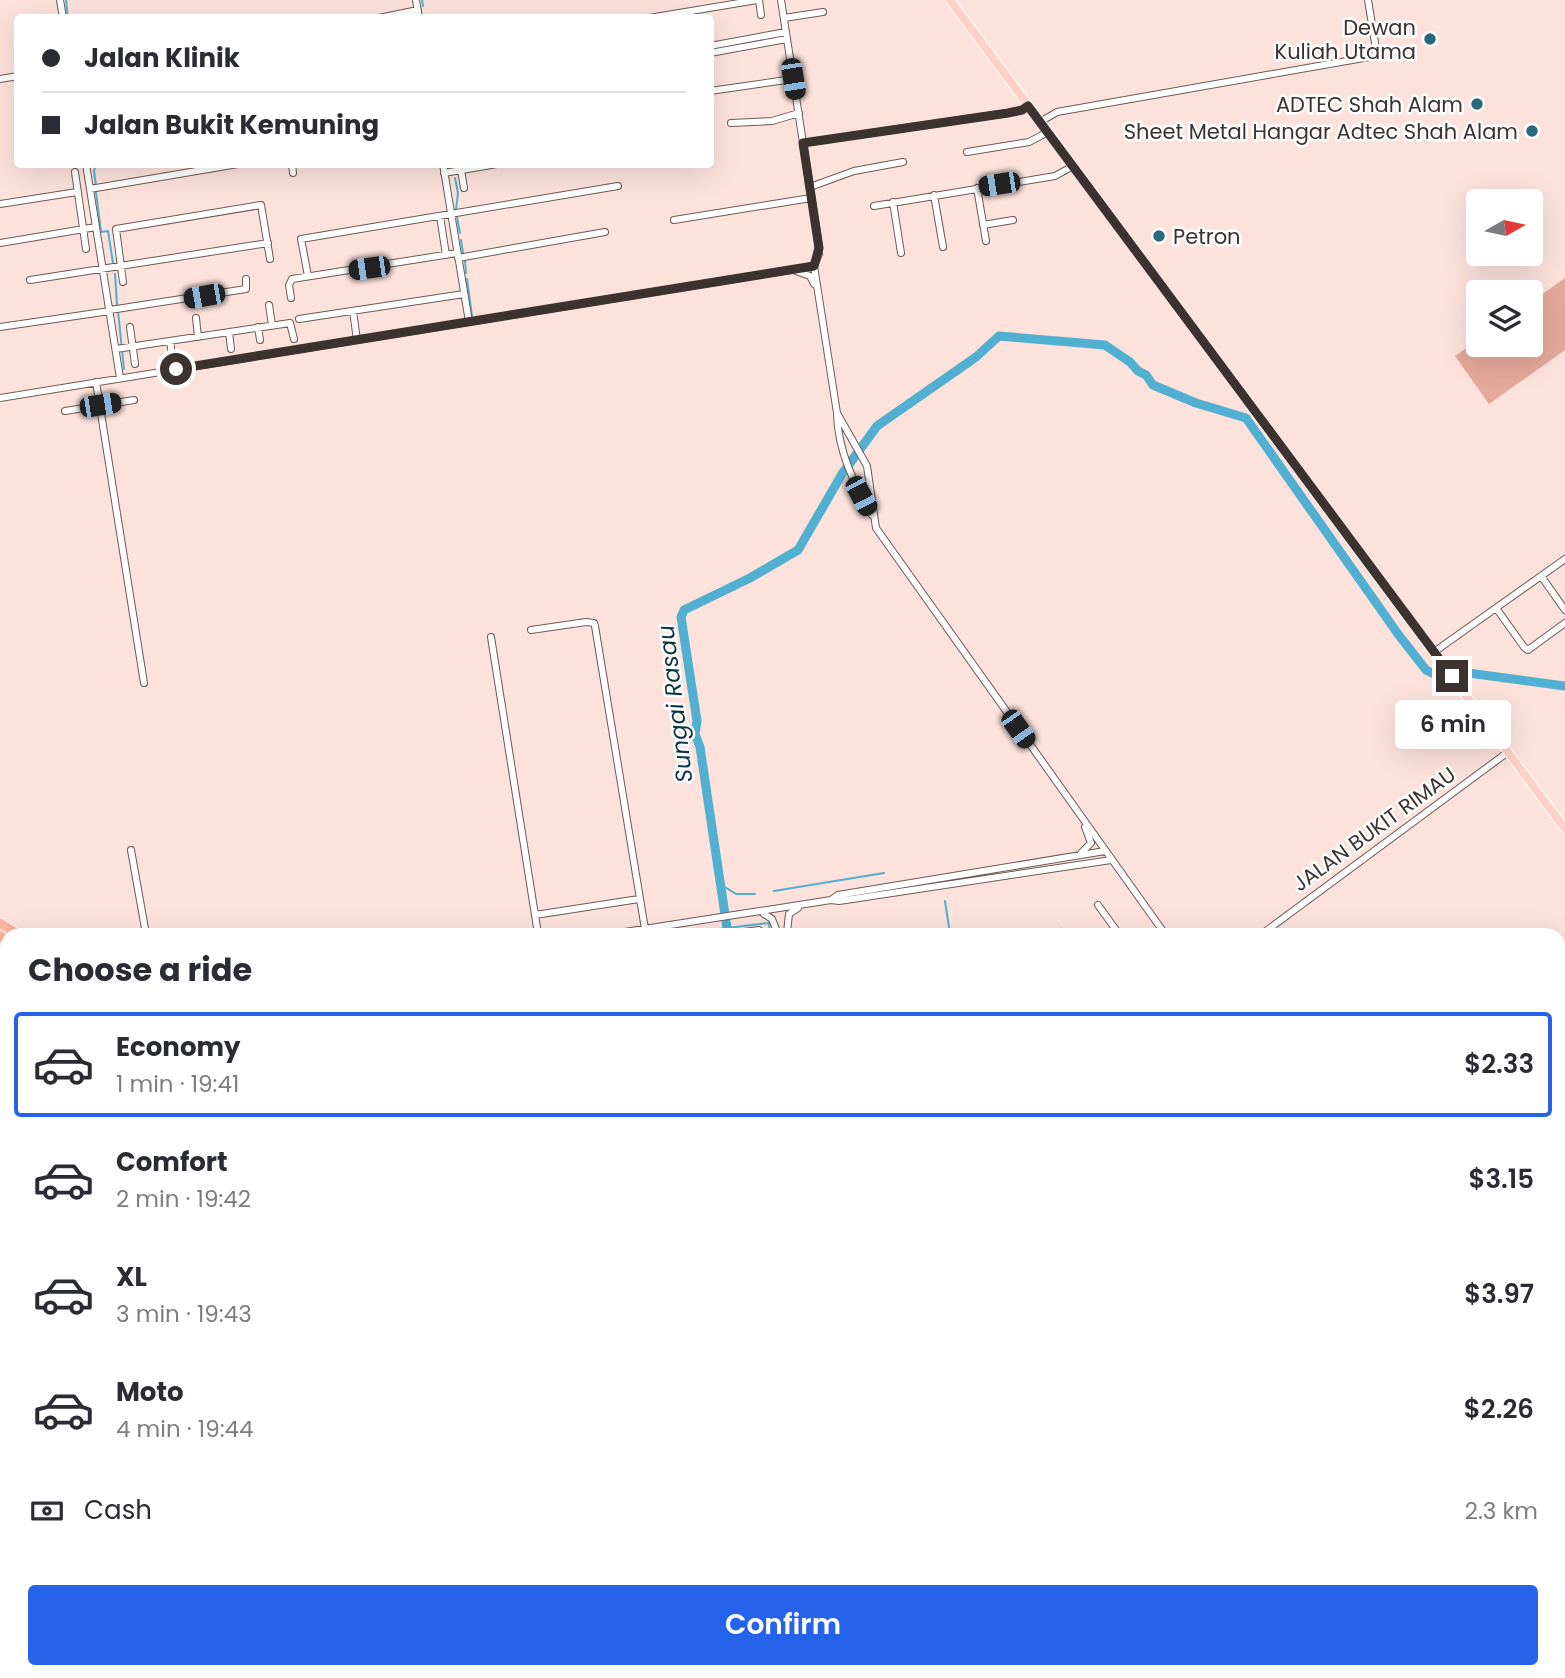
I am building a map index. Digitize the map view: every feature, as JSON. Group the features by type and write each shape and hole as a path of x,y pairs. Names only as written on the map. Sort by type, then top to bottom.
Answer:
{"main road":[{"path":"950,0 1565,829"}],"street":[{"path":"416,0 419,14"},
{"path":"673,14 758,0 761,15"},
{"path":"781,0 819,248 814,266 837,427 845,461 874,520"},
{"path":"1040,122 1057,112 1375,56 1368,0"},
{"path":"784,18 823,12"},
{"path":"714,45 787,36"},
{"path":"714,52 787,36"},
{"path":"714,91 793,79"},
{"path":"803,143 1008,113 1028,106"},
{"path":"731,123 772,121 799,113"},
{"path":"968,152 1029,142 1048,132"},
{"path":"810,187 854,171 903,162"},
{"path":"874,206 1055,176 1073,166"},
{"path":"88,168 96,188 96,228 103,270 124,348 135,364"},
{"path":"96,188 214,168"},
{"path":"292,168 293,173"},
{"path":"443,168 469,322"},
{"path":"444,173 458,168"},
{"path":"461,168 464,188"},
{"path":"75,172 86,249"},
{"path":"308,276 301,239 618,186"},
{"path":"977,188 986,241"},
{"path":"0,204 78,192"},
{"path":"934,195 943,247"},
{"path":"674,220 811,198"},
{"path":"893,202 901,253"},
{"path":"123,282 116,229 164,219 261,205 270,259"},
{"path":"440,216 446,255"},
{"path":"983,225 1013,220"},
{"path":"0,243 96,228"},
{"path":"291,298 289,281 308,276 605,232"},
{"path":"30,279 268,243"},
{"path":"0,398 814,266"},
{"path":"791,270 810,276 820,305"},
{"path":"0,327 246,289 246,279"},
{"path":"299,319 464,294"},
{"path":"268,305 272,325"},
{"path":"353,311 357,340"},
{"path":"196,318 198,337"},
{"path":"124,348 290,323 294,339"},
{"path":"121,378 124,348 130,327"},
{"path":"258,327 260,340"},
{"path":"229,332 232,349"},
{"path":"170,341 172,355"},
{"path":"96,382 144,683"},
{"path":"65,411 134,400"},
{"path":"837,413 867,466 876,528 1161,928"},
{"path":"1434,652 1565,559"},
{"path":"1541,576 1565,610"},
{"path":"1496,608 1526,649 1531,649 1565,623"},
{"path":"531,630 594,623 645,928"},
{"path":"491,637 537,928"},
{"name":"JALAN BUKIT RIMAU","path":"1270,928 1508,752"},
{"path":"1077,856 1085,852 1091,844 1082,819"},
{"path":"131,850 145,928"},
{"path":"831,900 838,895 864,890 1105,851"},
{"path":"652,928 1111,860"},
{"path":"1080,864 1104,864 1121,872"},
{"path":"535,915 639,899"},
{"path":"788,928 791,911 813,903"},
{"path":"1098,905 1115,928"},
{"path":"783,908 786,928"},
{"path":"774,910 777,928"},
{"path":"755,913 770,916 775,928"}],"shaded area":[{"path":"1565,278 1565,350 1489,404 1455,356 1466,348 1466,357 1543,357 1543,294"}],"waterway":[{"path":"66,0 68,14"},
{"path":"422,0 423,6"},
{"path":"95,168 96,186"},
{"path":"455,178 458,193 456,209"},
{"path":"96,192 101,232 108,231 113,263"},
{"path":"457,217 460,233"},
{"path":"461,240 463,253"},
{"path":"465,260 466,273"},
{"path":"115,274 117,305"},
{"path":"467,279 472,316"},
{"path":"118,311 124,369"},
{"name":"Sungai Rasau","path":"727,928 700,747 695,734 697,721 681,617 684,610 750,578 798,550 842,474 877,426 976,357 999,336 1105,345 1146,375 1153,385 1196,403 1246,418 1398,634 1426,670 1434,674 1438,671"},
{"name":"Sungai Rasau","path":"1450,663 1461,672 1565,686"},
{"path":"774,891 884,873"},
{"path":"720,884 736,894 755,894"},
{"path":"945,901 949,928"},
{"name":"Sungai Rasau","path":"728,928 769,923 769,928"}],"place":[{"name":"Dewan Kuliah Utama","path":"1430,39"},
{"name":"ADTEC Shah Alam","path":"1477,104"},
{"name":"Sheet Metal Hangar Adtec Shah Alam","path":"1532,131"},
{"name":"Petron","path":"1159,236"}],"route":[{"path":"176,369 814,266 819,248 803,143 1008,113 1028,106 1452,676"}]}
